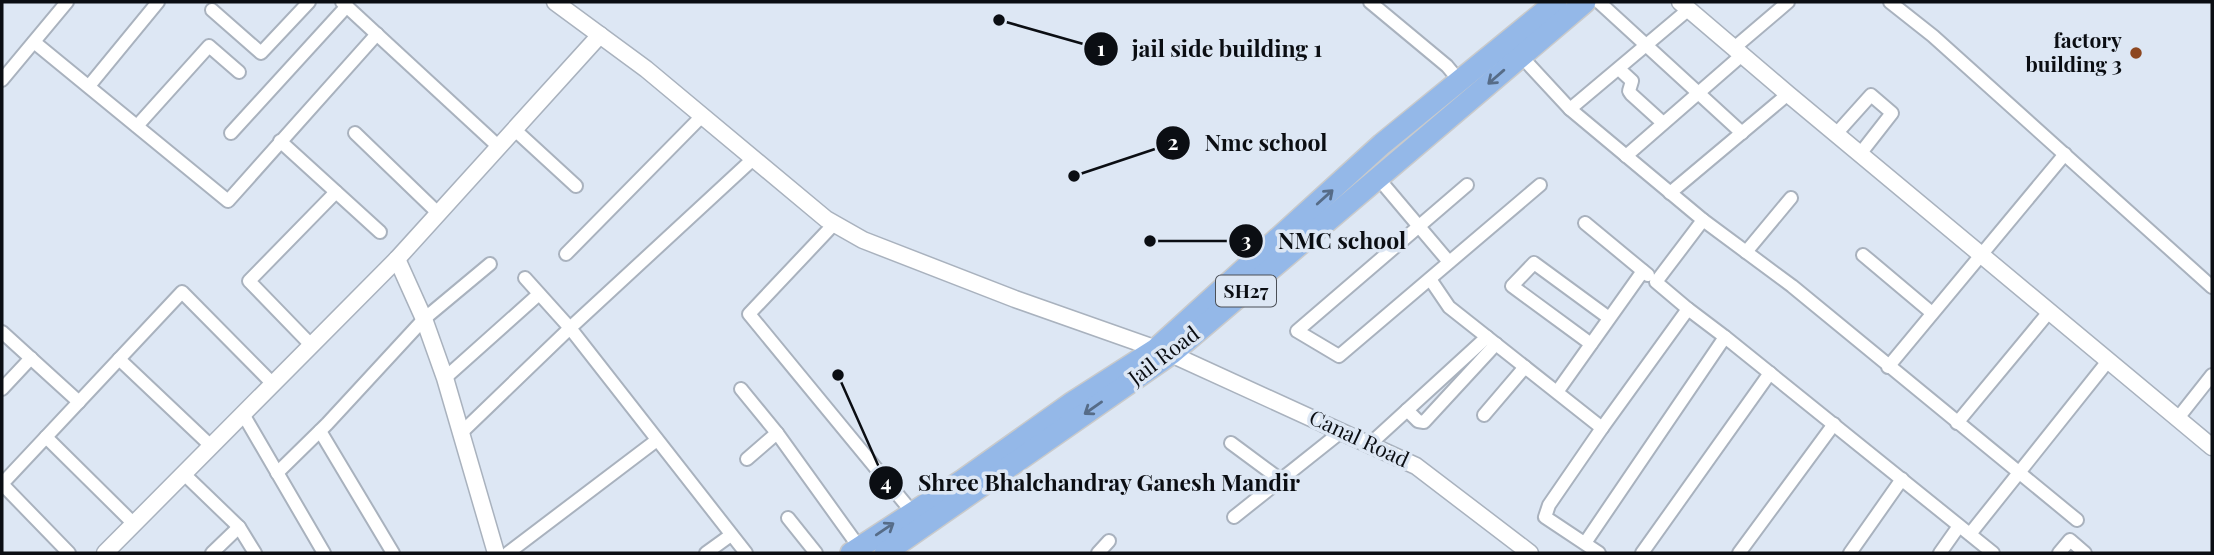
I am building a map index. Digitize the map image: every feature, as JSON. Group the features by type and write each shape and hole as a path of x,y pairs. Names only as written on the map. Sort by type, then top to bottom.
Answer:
{"main road":[{"path":"855,550 963,480 1073,402 1163,351 1382,144 1459,80 1514,48 1556,2"},
{"name":"Jail Road","path":"885,553 1163,351 1378,178 1473,97 1514,48 1585,2"}],"street":[{"path":"2,80 67,2"},
{"path":"212,10 261,53 309,2"},
{"name":"Canal Road","path":"555,2 646,69 834,224 863,240 1163,351 1370,444 1416,466 1530,553"},
{"path":"1370,2 1447,66 1473,97"},
{"path":"1599,2 1742,132"},
{"path":"1626,156 1699,92 1788,2"},
{"path":"1890,2 1933,36 2212,287"},
{"path":"89,86 153,3"},
{"path":"232,132 344,4 499,147"},
{"path":"1570,109 1646,45 1685,5 2212,447"},
{"path":"34,42 228,201 377,34"},
{"path":"105,553 397,259 600,36"},
{"path":"137,126 209,47 239,72"},
{"path":"1514,48 1570,109 1670,193 1792,286 2077,520"},
{"path":"1619,69 1632,81 1629,91 1631,94 1663,123"},
{"path":"1670,193 1788,94"},
{"path":"1836,134 1871,95 1892,113 1860,154"},
{"path":"566,254 702,116"},
{"path":"515,130 576,186"},
{"path":"355,133 439,214"},
{"path":"281,141 380,232"},
{"path":"1888,367 2065,154"},
{"path":"462,432 753,159"},
{"path":"1378,178 1449,262"},
{"path":"1466,185 1297,331 1339,356 1540,185"},
{"path":"312,345 249,281 336,192"},
{"path":"1746,252 1791,198"},
{"path":"1656,282 1703,220"},
{"path":"1585,223 1993,553"},
{"path":"834,224 749,314 912,512"},
{"path":"1863,255 1932,313"},
{"path":"397,259 424,319 445,378 495,552 657,439"},
{"path":"1591,344 1513,286 1534,263 1609,318"},
{"path":"277,473 320,431 424,319 490,264"},
{"path":"1557,392 1643,271"},
{"path":"525,278 570,328 746,553"},
{"path":"1430,279 1449,307 1602,428"},
{"path":"69,553 2,484 182,292 273,384"},
{"path":"445,378 540,294"},
{"path":"1599,553 1545,517 1549,505 1688,309"},
{"path":"1958,423 2049,312"},
{"path":"2,332 79,402"},
{"path":"1585,543 1725,337"},
{"path":"1370,444 1407,410 1492,341"},
{"path":"1407,410 1418,421 1424,422 1492,341"},
{"path":"2,389 30,358"},
{"path":"119,359 211,446"},
{"path":"1940,553 2019,473 2108,361"},
{"path":"1484,415 1525,367"},
{"path":"1642,553 1770,373"},
{"path":"2178,418 2212,375"},
{"path":"741,388 777,433 855,550"},
{"path":"243,414 324,553"},
{"path":"1739,553 1834,424"},
{"path":"320,431 393,553"},
{"path":"1234,517 1342,431"},
{"path":"747,458 777,433"},
{"path":"46,436 133,523"},
{"path":"1231,443 1281,480"},
{"path":"183,473 239,527 255,553"},
{"path":"1850,553 1902,479"},
{"path":"788,518 816,553"},
{"path":"212,553 239,527"},
{"path":"706,553 731,535"},
{"path":"2060,553 2070,540 2085,553"},
{"path":"1098,553 1109,541"}],"place":[{"name":"jail side building 1","path":"999,20"},
{"name":"factory building 3","path":"2136,53"},
{"name":"Nmc school","path":"1074,176"},
{"name":"NMC school","path":"1150,241"},
{"name":"Shree Bhalchandray Ganesh Mandir","path":"838,375"}]}
